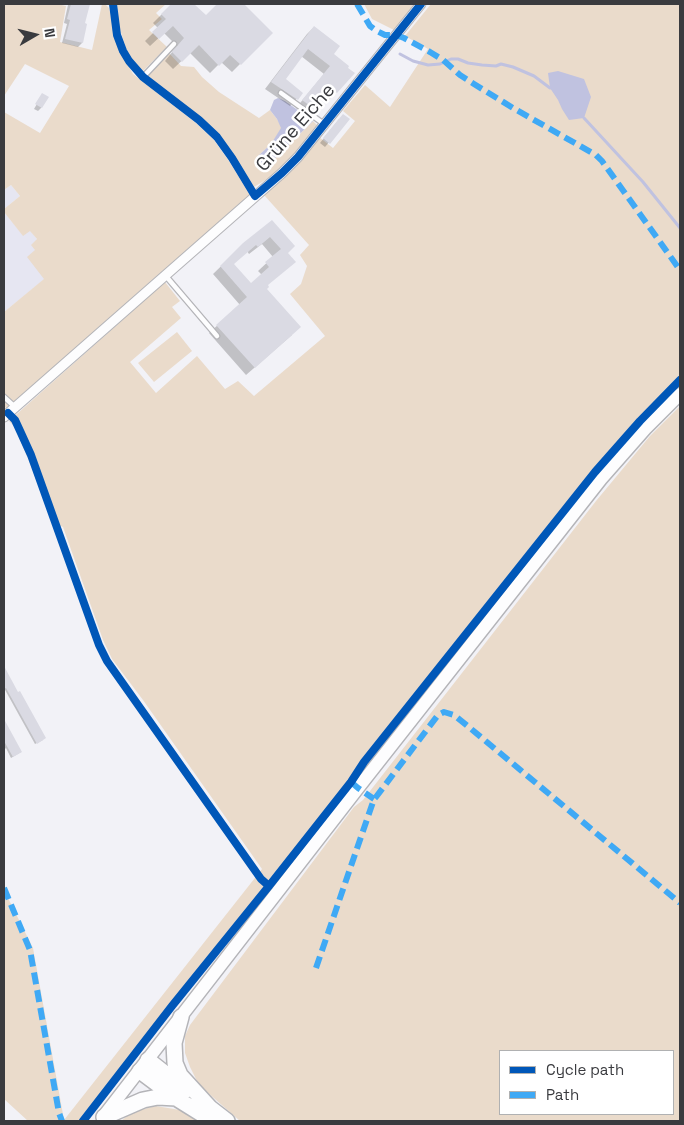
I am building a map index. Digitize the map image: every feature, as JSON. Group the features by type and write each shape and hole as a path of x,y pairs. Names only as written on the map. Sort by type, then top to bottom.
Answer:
{"highway":[{"path":"182,1017 174,1043 175,1063 180,1075 213,1116"},
{"path":"144,1066 213,1116"},
{"path":"144,1066 176,1098 227,1121"},
{"path":"102,1119 142,1100 158,1097 176,1098"}],"main road":[{"path":"102,1119 358,788 601,480 680,394"}],"street":[{"name":"Grüne Eiche","path":"4,417 298,157 421,4"}],"lane":[{"name":"Grüne Eiche","path":"113,4 117,35 129,61 143,77 199,120 217,137 256,196"},
{"path":"143,77 174,44"},
{"path":"281,93 324,124"},
{"path":"165,275 217,336"},
{"path":"4,397 15,407"}],"shaded area":[{"path":"4,4 58,4 66,6 60,42 92,50 102,4 105,4 109,8 116,38 124,58 133,74 196,123 214,140 250,195 7,409 4,406 4,312 44,279 27,257 35,250 31,245 37,239 30,231 23,236 4,212 4,209 20,196 11,185 4,190 4,112 40,133 69,86 25,64 4,96"},
{"path":"117,4 166,4 156,13 162,19 149,30 167,47 142,72 127,52 118,23"},
{"path":"364,4 414,4 394,30 372,19"},
{"path":"431,4 680,4 680,377 651,406 579,488 372,749 271,881 79,1121 28,1121 4,1099 4,890 33,948 64,1120 262,869 112,659 103,640 63,527 53,523 27,456 14,426 9,421 165,282 180,301 172,307 181,318 130,362 156,393 197,356 225,389 238,381 254,396 325,336 290,294 301,284 307,266 300,255 309,245 264,195 294,167 319,137 333,148 355,121 343,111 365,85 390,107 428,49 405,36"},
{"path":"169,53 181,66 194,67 219,92 259,118 270,110 282,128 271,144 257,157 259,164 263,167 267,166 313,121 318,126 289,162 272,176 254,187 220,135 201,118 145,77"},
{"path":"11,185 20,196 4,209 4,190"},
{"path":"4,212 23,235 30,230 37,239 35,250 45,279 4,312"},
{"path":"177,332 192,351 154,382 138,363"},
{"path":"680,406 680,1121 240,1121 199,1085 185,1053 185,1036 190,1025 354,807 363,800 596,501 650,436"},
{"path":"156,1106 180,1110 202,1121 121,1121 132,1112"}],"water":[{"path":"558,71 584,79 591,97 584,118 569,120 550,88 548,73"},
{"path":"278,98 313,121 267,166 263,167 259,164 257,157 271,144 281,128 270,110 274,100"}],"building":[{"path":"71,4 90,4 85,23 87,24 83,43 65,39 70,20 67,19"},
{"path":"171,4 194,4 206,15 217,4 244,4 273,33 241,65 230,55 219,66 199,45 182,62 172,52 184,38 173,26 159,39 152,32 166,19 161,14"},
{"path":"314,26 340,46 334,54 355,73 337,93 331,88 313,108 302,100 330,66 308,49 286,79 303,93 298,100 271,82"},
{"path":"42,93 49,97 42,108 35,104"},
{"path":"343,114 350,119 330,144 323,138"},
{"path":"272,220 295,246 288,253 296,262 268,285 267,289 301,327 255,368 216,325 247,297 220,266 243,243","holes":["270,237 281,249 265,262 269,267 251,283 234,264 256,245 258,247"]},
{"path":"4,666 46,738 37,744 6,688 4,689"},
{"path":"4,719 22,752 13,757 4,741"}],"waterway":[{"path":"400,54 413,61 428,65 440,64 451,59 482,65 496,66 501,64 534,76 550,88"},
{"path":"584,118 643,182 680,228"}],"marked path":[{"path":"357,4 370,26 377,31 385,35 396,35 404,38 430,52 474,84 596,155 680,270"},
{"path":"316,968 374,799 438,715 444,712 454,715 680,903"},
{"path":"351,782 374,799"},
{"path":"4,888 30,950 62,1121"}],"cycle path":[{"path":"113,4 117,35 129,61 143,77 199,120 217,137 255,196 298,157 421,4"},
{"path":"83,1121 172,1006 351,782 364,762 595,472 640,421 680,380"},
{"path":"8,413 15,420 31,455 99,645 107,661 261,879 269,886"}]}
